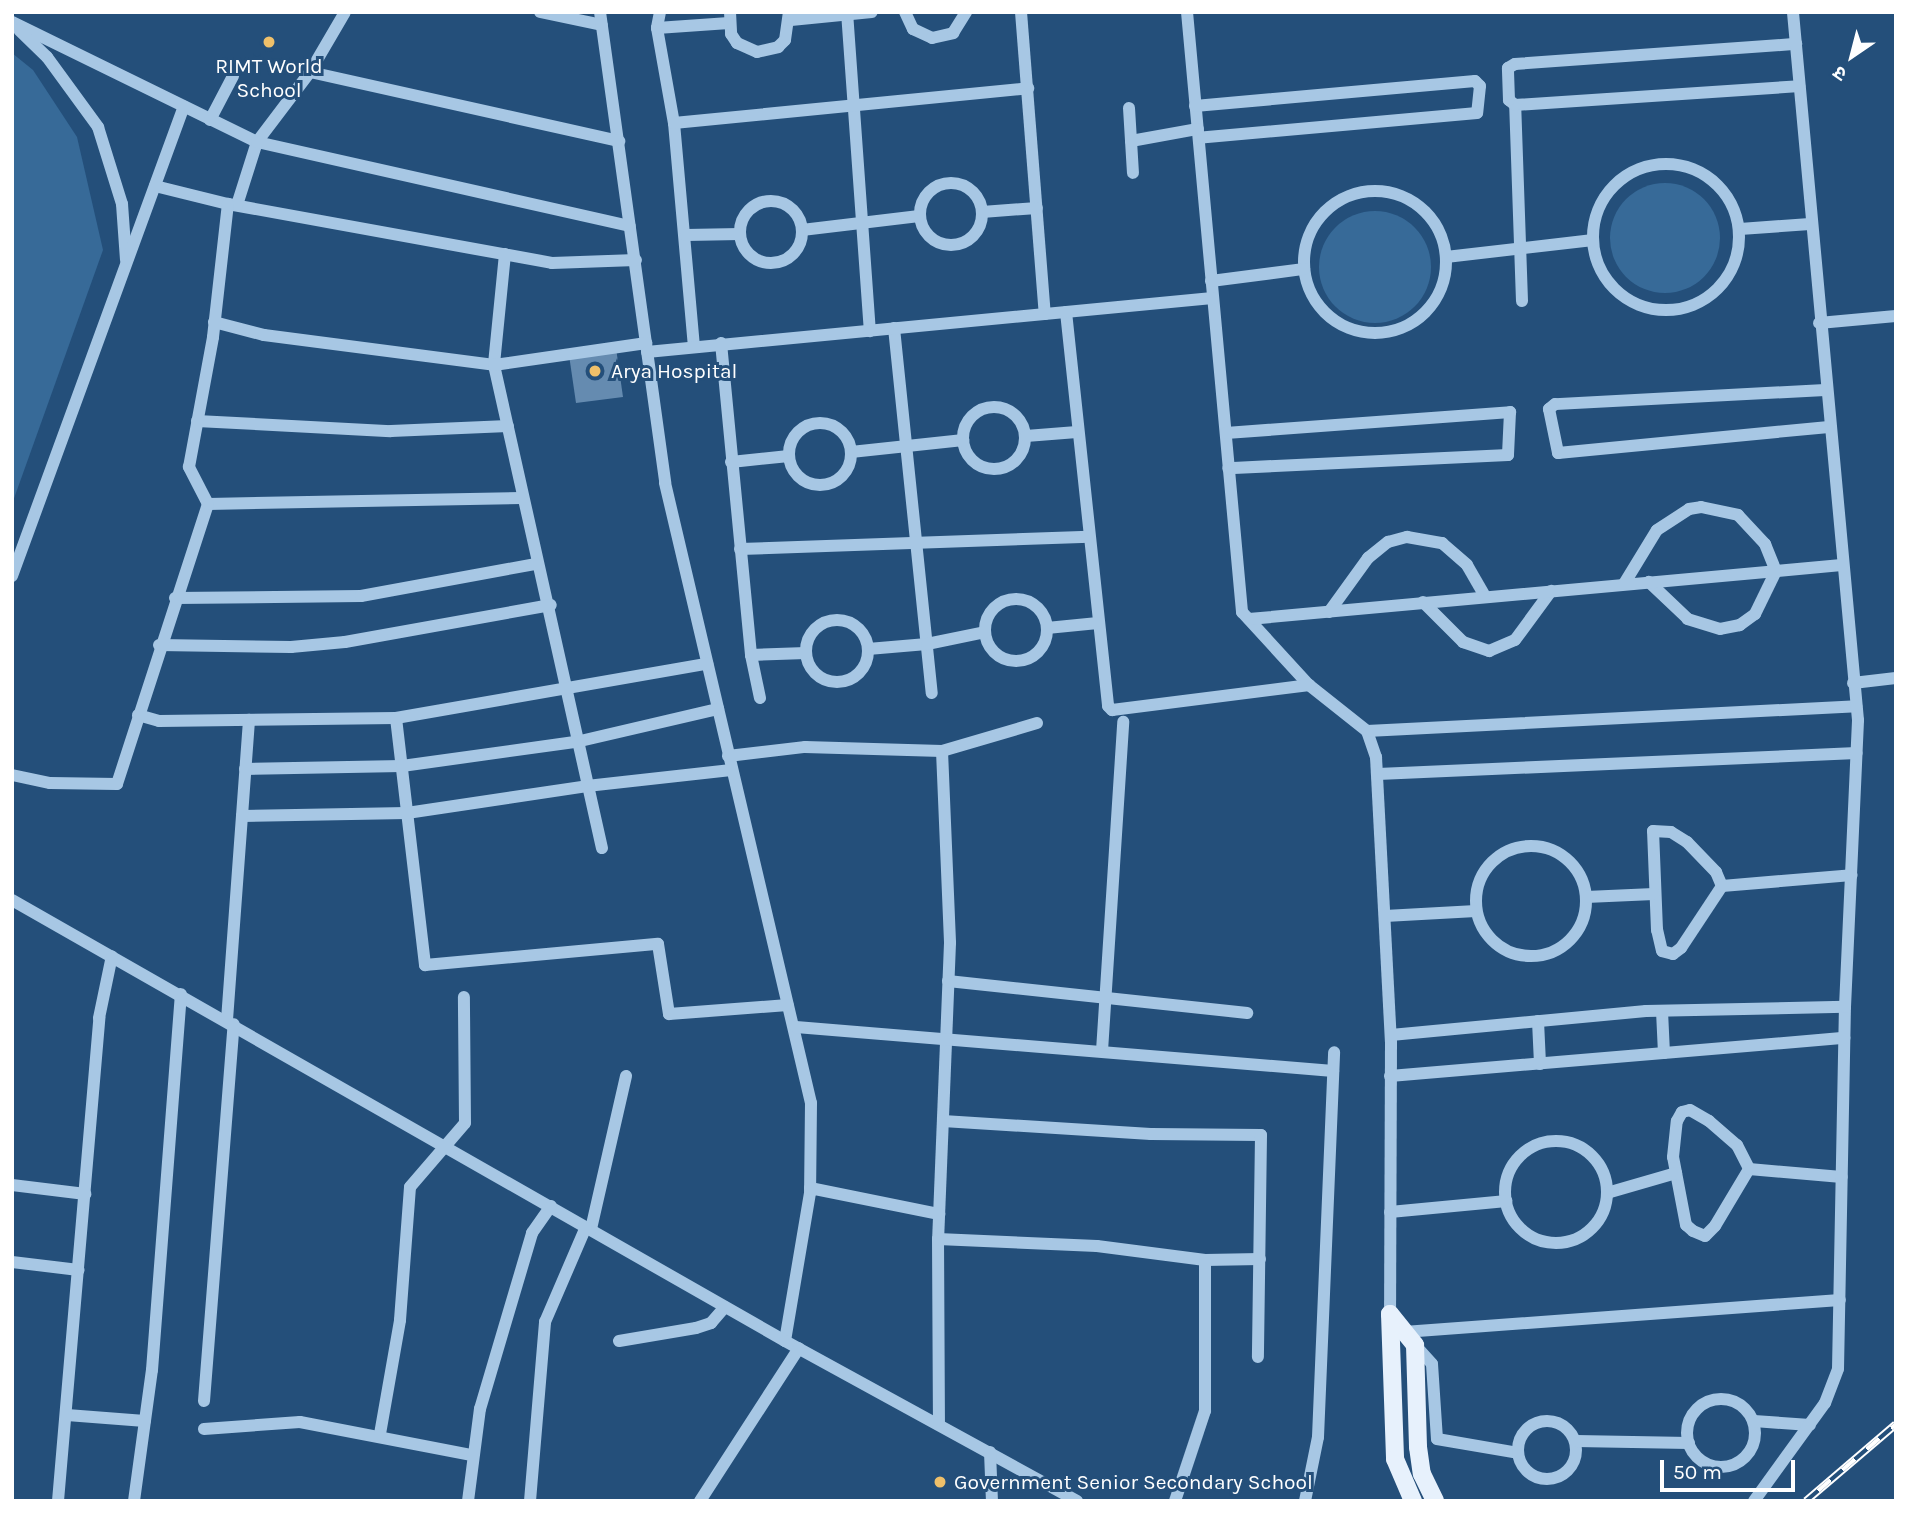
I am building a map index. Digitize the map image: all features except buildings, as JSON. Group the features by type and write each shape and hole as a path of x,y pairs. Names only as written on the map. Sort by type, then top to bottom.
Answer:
{"main road":[{"path":"1390,1314 1410,1338 1422,1474 1435,1501"},
{"path":"1390,1314 1395,1459 1413,1501"}],"street":[{"path":"12,775 50,783 117,784 159,645 208,504 189,467 233,204 257,142 310,72 345,12"},
{"path":"540,12 601,19 665,483 728,756 788,1005 796,1027 811,1103 810,1188 785,1341"},
{"path":"660,12 657,29 674,123 694,346"},
{"path":"657,29 729,18 737,43 757,52 778,47 785,40 790,16 872,12"},
{"path":"905,12 913,29 932,38 953,33 966,12"},
{"path":"1021,12 1045,314"},
{"path":"1187,12 1242,612 1309,685 1367,730 1378,774 1391,1035 1390,1314"},
{"path":"1754,1501 1825,1403 1838,1369 1844,1038 1857,753 1856,706 1825,390 1793,12"},
{"path":"847,14 870,331"},
{"path":"12,23 257,142 630,226"},
{"path":"12,23 47,57 98,127 122,204 127,264"},
{"path":"1796,44 1515,64 1508,68 1509,100 1515,105 1799,86"},
{"path":"310,72 619,141"},
{"path":"210,120 233,76"},
{"path":"1131,141 1199,133 1477,113 1480,86 1475,82 1195,106"},
{"path":"674,123 1028,88"},
{"path":"1515,105 1522,300"},
{"path":"12,576 184,106"},
{"path":"1129,108 1133,173"},
{"path":"1660,163 1683,165 1721,188 1734,207 1740,229 1734,267 1723,284 1709,297 1672,310 1634,303 1618,292 1596,260 1593,240 1604,197 1638,168 1660,163"},
{"path":"948,183 967,188 982,212 976,233 968,240 947,245 928,236 919,216 930,190 948,183"},
{"path":"155,186 233,204 552,263 636,260"},
{"path":"1360,192 1395,193 1411,200 1436,224 1446,257 1444,282 1433,304 1415,321 1381,332 1345,327 1325,312 1310,292 1304,269 1304,251 1317,219 1329,207 1360,192"},
{"path":"764,201 785,204 800,219 802,230 791,256 773,263 754,258 740,234 746,213 764,201"},
{"path":"982,212 1037,208"},
{"path":"802,230 919,216"},
{"path":"1740,229 1810,224"},
{"path":"686,235 740,234"},
{"path":"1446,257 1593,240"},
{"path":"505,254 494,365 536,564 551,605 563,690 602,848"},
{"path":"1211,281 1304,269"},
{"path":"214,322 264,335 494,365 647,347 694,346 870,331 1212,298"},
{"path":"1066,312 1106,699 1112,710 1309,685"},
{"path":"1819,323 1896,316"},
{"path":"894,328 932,693"},
{"path":"722,343 751,655 760,698"},
{"path":"1825,390 1555,404 1549,409 1558,453 1829,427"},
{"path":"992,407 1011,412 1026,436 1020,457 1002,469 981,466 972,460 963,440 974,414 992,407"},
{"path":"1226,433 1510,412 1508,456 1228,468"},
{"path":"197,421 391,431 508,426"},
{"path":"823,423 842,432 851,452 840,478 822,485 796,474 789,456 794,435 812,424 823,423"},
{"path":"1026,436 1077,432"},
{"path":"851,452 963,440"},
{"path":"731,461 789,456"},
{"path":"208,504 522,498"},
{"path":"1624,584 1657,530 1689,509 1701,507 1738,515 1765,544 1776,571 1755,614 1740,625 1720,629 1688,619 1649,582"},
{"path":"740,549 1089,537"},
{"path":"1329,612 1368,558 1388,542 1407,537 1442,543 1466,565 1485,596"},
{"path":"175,598 361,596 536,564"},
{"path":"1249,619 1842,565"},
{"path":"1423,603 1463,642 1489,651 1515,640 1551,591"},
{"path":"1014,599 1033,604 1048,628 1042,649 1024,661 1002,658 988,643 985,632 990,613 1014,599"},
{"path":"159,645 291,647 345,642 551,605"},
{"path":"835,620 861,631 868,649 862,669 845,681 823,679 815,672 806,653 817,627 835,620"},
{"path":"1048,628 1098,623"},
{"path":"868,649 927,644 985,632"},
{"path":"751,655 806,653"},
{"path":"138,715 159,721 396,718 707,664"},
{"path":"1853,683 1896,678"},
{"path":"1367,730 1856,706"},
{"path":"246,769 402,766 576,742 718,709"},
{"path":"396,718 425,965 658,944 669,1014 788,1005"},
{"path":"204,1401 249,720"},
{"path":"1102,1051 1123,722"},
{"path":"728,756 805,747 942,751 1037,723"},
{"path":"939,1424 938,1239 948,981 949,868 942,751"},
{"path":"1378,774 1857,753"},
{"path":"242,816 407,813 587,786 732,770"},
{"path":"1722,886 1716,872 1687,842 1661,829 1653,831 1650,839 1654,894 1662,951 1673,954 1722,886 1852,875"},
{"path":"1524,846 1542,847 1565,859 1582,880 1586,897 1577,933 1547,954 1529,956 1502,947 1483,928 1476,911 1482,876 1507,851 1524,846"},
{"path":"1586,897 1654,894"},
{"path":"12,900 785,1341 1077,1501"},
{"path":"1385,916 1476,911"},
{"path":"58,1501 99,1018 112,956"},
{"path":"948,981 1247,1013"},
{"path":"134,1501 145,1421 181,994"},
{"path":"380,1434 400,1320 410,1187 466,1123 464,997"},
{"path":"1391,1035 1662,1011 1845,1007"},
{"path":"1662,1011 1664,1053"},
{"path":"1538,1021 1540,1064"},
{"path":"796,1027 946,1037 1333,1071"},
{"path":"1390,1076 1844,1038"},
{"path":"1305,1501 1318,1437 1334,1052"},
{"path":"530,1501 545,1322 589,1228 626,1076"},
{"path":"1690,1110 1737,1145 1749,1169 1705,1236 1686,1225 1676,1173 1677,1121 1690,1110"},
{"path":"943,1121 1151,1134 1261,1135 1258,1357"},
{"path":"1559,1141 1588,1152 1605,1178 1607,1193 1595,1224 1568,1241 1544,1240 1522,1229 1506,1201 1505,1185 1517,1158 1529,1148 1559,1141"},
{"path":"1749,1169 1842,1177"},
{"path":"1607,1193 1676,1173"},
{"path":"12,1185 85,1194"},
{"path":"810,1188 939,1214"},
{"path":"1390,1212 1506,1201"},
{"path":"468,1501 480,1409 532,1233 551,1206"},
{"path":"938,1239 1097,1246 1205,1260 1260,1259"},
{"path":"1175,1501 1205,1411 1205,1260"},
{"path":"12,1262 79,1270"},
{"path":"1410,1338 1840,1300"},
{"path":"619,1341 696,1328 711,1323 725,1307"},
{"path":"1410,1338 1432,1364 1437,1439 1518,1453"},
{"path":"699,1501 799,1348"},
{"path":"1709,1401 1740,1404 1754,1422 1754,1444 1748,1455 1729,1467 1706,1464 1689,1443 1692,1415 1709,1401"},
{"path":"67,1415 145,1421"},
{"path":"1546,1420 1564,1426 1576,1441 1575,1461 1553,1479 1526,1470 1518,1453 1522,1434 1546,1420"},
{"path":"204,1429 300,1422 380,1434 472,1455"},
{"path":"1754,1422 1810,1424"},
{"path":"1576,1441 1689,1443"},
{"path":"990,1452 992,1501"}],"shaded area":[{"path":"12,53 33,70 77,137 103,250 12,504"},
{"path":"1665,183 1686,187 1704,199 1716,217 1720,238 1716,259 1704,277 1686,289 1665,293 1644,289 1626,277 1614,259 1610,238 1614,217 1626,199 1644,187"},
{"path":"1375,211 1396,216 1414,228 1426,246 1431,267 1426,288 1414,306 1396,318 1375,323 1354,318 1336,306 1324,288 1319,267 1324,246 1336,228 1354,216"}],"railway":[{"path":"1806,1501 1896,1424"}],"place":[{"name":"RIMT World School","path":"269,42"},
{"name":"Arya Hospital","path":"595,371"},
{"name":"Government Senior Secondary School","path":"940,1482"}]}
